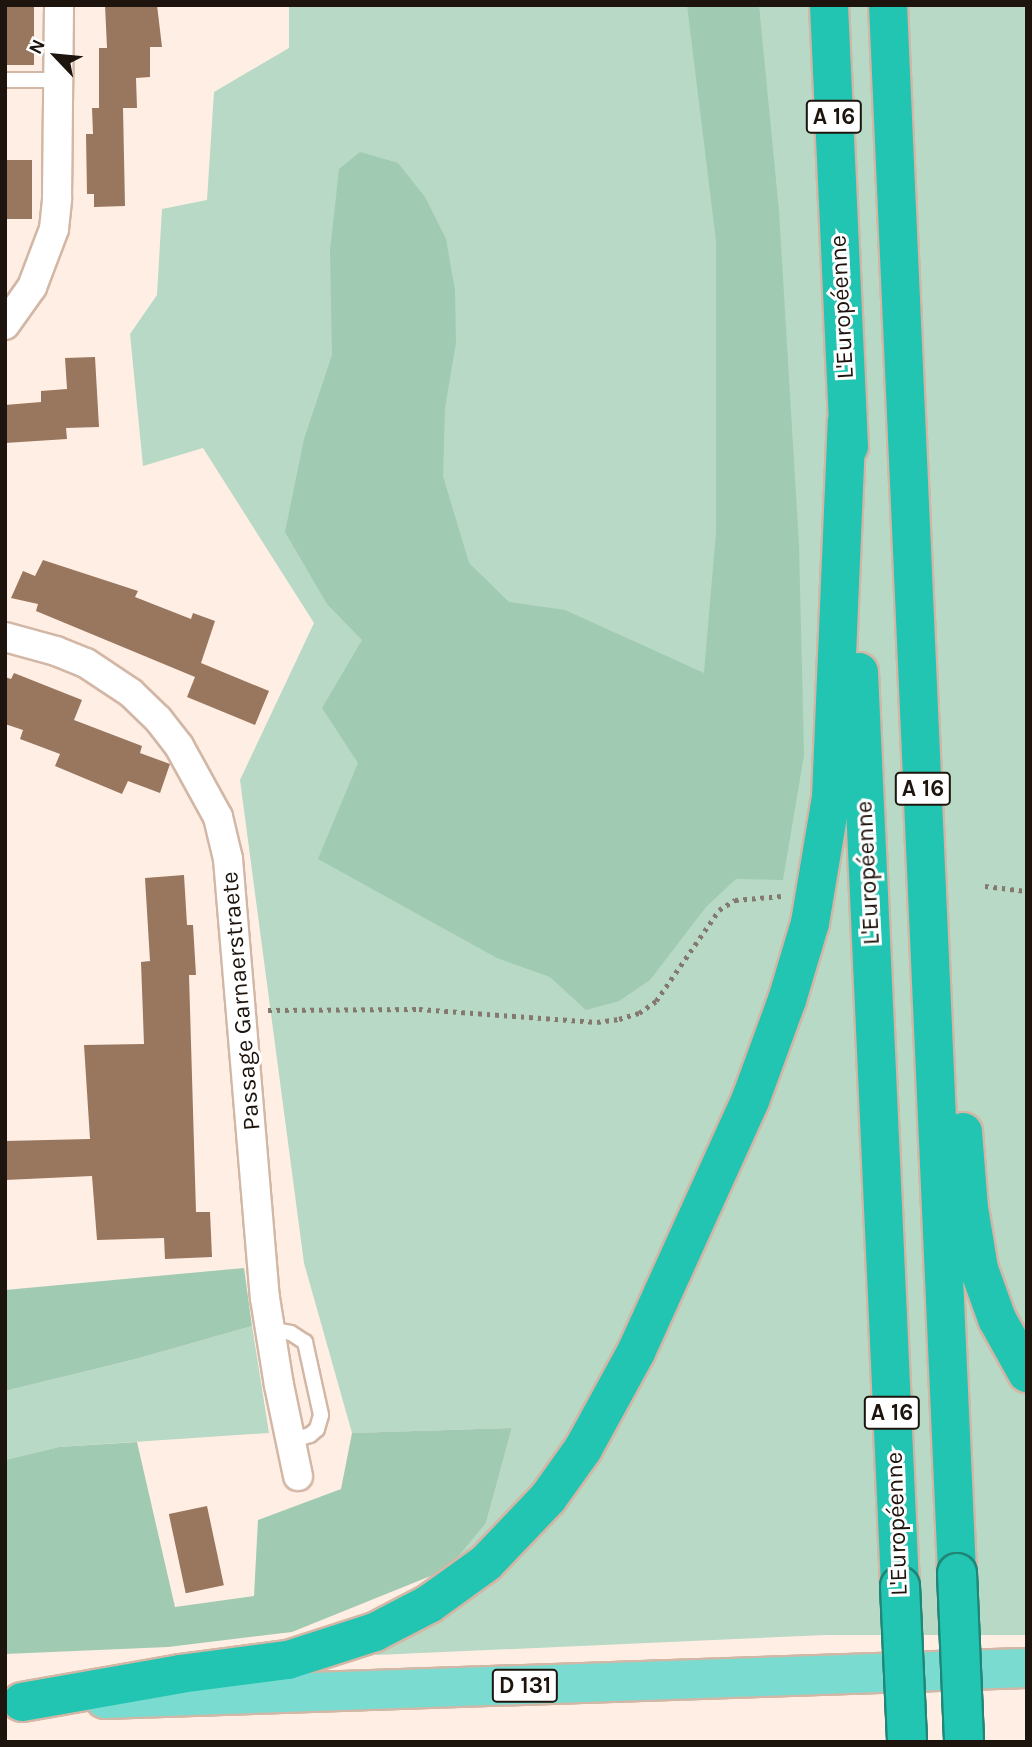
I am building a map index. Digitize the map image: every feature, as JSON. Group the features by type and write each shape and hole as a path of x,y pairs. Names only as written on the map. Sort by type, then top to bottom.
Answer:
{"highway":[{"name":"L'Européenne","path":"829,5 885,1241 891,1589 907,1742"},
{"name":"A 16","path":"888,5 964,1742"},
{"path":"14,1702 180,1674 288,1660 331,1648 391,1625 429,1604 486,1563 539,1509 583,1449 636,1352 750,1101 784,1009 810,923 831,798 847,422"},
{"path":"924,820 956,1045 975,1252 997,1319 1027,1373"},
{"path":"884,1742 891,1589"}],"main road":[{"name":"D 131","path":"14,1702 1027,1668"}],"street":[{"path":"5,325 36,280 54,229 59,5"},
{"name":"Passage Garnaerstraete","path":"5,636 56,651 103,673 145,705 191,763 211,801 226,844 270,1329 298,1476"}],"lane":[{"path":"5,80 58,80"}],"path":[{"path":"985,886 1027,891"},
{"path":"243,1011 419,1009 597,1022 620,1019 639,1013 656,1001 709,923 726,905 745,898 792,895"}],"green space":[{"path":"289,5 1027,5 1027,1635 826,1635 376,1655 486,1523 512,1428 352,1433 304,1263 240,780 314,623 203,448 143,466 130,334 157,295 162,209 207,200 214,92 289,48"},
{"path":"687,5 759,5 779,211 799,545 804,755 783,880 736,879 706,907 650,980 619,1001 586,1010 550,977 497,958 318,859 358,763 322,708 362,640 327,604 285,532 304,439 332,355 330,251 339,169 360,152 398,163 425,197 446,239 455,290 456,343 445,408 443,476 469,563 509,602 565,610 704,673 716,532 716,241"},
{"path":"244,1268 252,1326 136,1359 5,1391 5,1290"},
{"path":"252,1326 269,1433 59,1447 5,1460 5,1391 136,1359"},
{"path":"512,1428 486,1523 448,1569 292,1632 168,1647 5,1654 5,1460 59,1447 137,1442 175,1607 254,1596 258,1520 341,1489 352,1433"}],"building":[{"path":"5,5 34,5 34,65 5,65"},
{"path":"105,5 157,5 162,47 150,47 150,77 136,78 137,108 123,108 125,206 94,207 94,194 87,194 86,134 93,134 92,108 99,108 99,48 107,48"},
{"path":"5,160 32,160 32,219 5,219"},
{"path":"95,357 99,427 66,428 67,439 5,443 5,405 41,402 41,391 67,389 65,358"},
{"path":"43,560 138,591 135,597 191,619 193,613 215,621 201,663 269,691 255,725 187,697 195,677 36,611 38,604 11,598 23,571 35,576"},
{"path":"14,673 82,700 74,720 142,746 140,753 170,764 160,793 128,781 122,794 55,766 60,754 20,739 23,730 5,724 5,677 11,679"},
{"path":"184,875 187,925 193,925 196,975 189,975 196,1212 210,1212 212,1257 165,1259 164,1238 97,1240 92,1176 5,1180 5,1141 90,1139 84,1045 144,1044 141,962 150,961 145,878"},
{"path":"207,1506 224,1585 186,1593 169,1514"}]}
